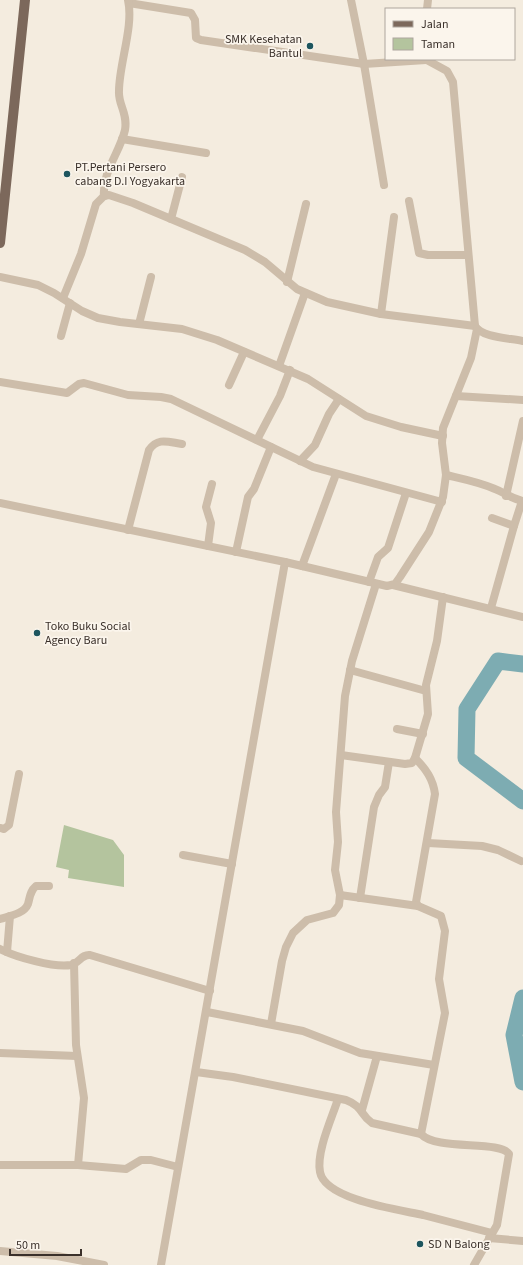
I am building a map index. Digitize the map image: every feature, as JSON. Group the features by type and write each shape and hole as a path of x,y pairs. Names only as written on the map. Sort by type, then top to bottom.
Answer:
{"main road":[{"path":"0,243 2,209 25,0"}],"street":[{"path":"351,0 364,64 384,185"},
{"path":"104,196 104,182 125,130 126,115 118,92 129,21 129,2 191,13 195,20 196,36 199,40 364,64 426,60 447,72 453,82 467,255 476,327 471,358 446,418 443,436 446,475 442,502 424,541 400,577 392,585"},
{"path":"122,139 206,153"},
{"path":"171,219 182,177"},
{"path":"61,336 66,300 92,214 96,204 104,196 109,195 134,203 245,250 265,262 287,282 304,293 336,305 381,314 476,327 492,335 523,341"},
{"path":"409,200 419,253 428,255 467,255"},
{"path":"287,282 306,204"},
{"path":"381,314 394,217"},
{"path":"139,324 151,277"},
{"path":"0,278 38,285 66,300 82,311 98,318 171,327 194,332 290,370 317,384 357,412 377,420 413,430 443,436"},
{"path":"279,366 304,293"},
{"path":"229,385 244,352"},
{"path":"257,440 280,396 290,370"},
{"path":"0,382 67,394 79,384 84,383 135,397 161,397 180,402 300,461 336,474 442,502"},
{"path":"456,396 523,400"},
{"path":"300,461 315,445 329,414 339,399"},
{"path":"506,496 523,421"},
{"path":"128,530 149,450 153,444 158,441 182,444"},
{"path":"236,552 248,497 254,489 271,447"},
{"path":"302,566 336,474"},
{"path":"446,475 483,484 498,490 506,496 522,501 491,608"},
{"path":"208,546 211,523 206,506 212,484"},
{"path":"271,1024 282,961 289,939 297,928 307,920 336,911 340,895 335,870 338,842 337,801 344,708 350,670 378,557 388,548 406,493"},
{"path":"0,503 285,562 372,583 392,585 523,617"},
{"path":"492,518 514,526"},
{"path":"161,1265 285,562"},
{"path":"341,755 408,764 415,758 423,734 428,708 426,680 437,641 443,597"},
{"path":"350,670 426,691"},
{"path":"397,729 423,734"},
{"path":"415,758 429,774 434,787 434,805 428,843 416,898 418,906"},
{"path":"360,898 374,807 378,795 385,787 389,762"},
{"path":"0,828 4,829 9,825 19,774"},
{"path":"428,843 482,846 498,850 521,861"},
{"path":"183,855 232,864"},
{"path":"0,919 10,916 24,908 31,892 36,886 49,886"},
{"path":"340,895 418,906 441,916 444,925 439,979 444,1013 421,1134"},
{"path":"10,916 3,951 22,958 63,965 74,963 84,955 90,955 210,991"},
{"path":"74,963 77,1056 84,1098 78,1165"},
{"path":"206,1012 303,1031 360,1053 434,1065"},
{"path":"0,1053 77,1056"},
{"path":"362,1110 377,1056"},
{"path":"196,1072 233,1077 354,1103 362,1110 366,1119 372,1122 421,1134 424,1137 433,1140 488,1147 508,1152 509,1154 500,1213 496,1225 474,1265"},
{"path":"338,1099 320,1158 320,1174 324,1181 336,1191 370,1204 490,1235 523,1241"},
{"path":"0,1165 78,1165 126,1169 141,1160 151,1160 178,1167"},
{"path":"0,1250 57,1256 104,1265"}],"green space":[{"path":"64,825 113,840 124,855 124,887 68,878 69,870 56,867"}],"waterway":[{"path":"523,664 498,661 467,709 466,758 523,801"},
{"path":"523,998 514,1035 523,1082"}],"place":[{"name":"SMK Kesehatan Bantul","path":"310,46"},
{"name":"PT.Pertani Persero cabang D.I Yogyakarta","path":"67,174"},
{"name":"Toko Buku Social Agency Baru","path":"37,633"},
{"name":"SD N Balong","path":"420,1244"}]}
